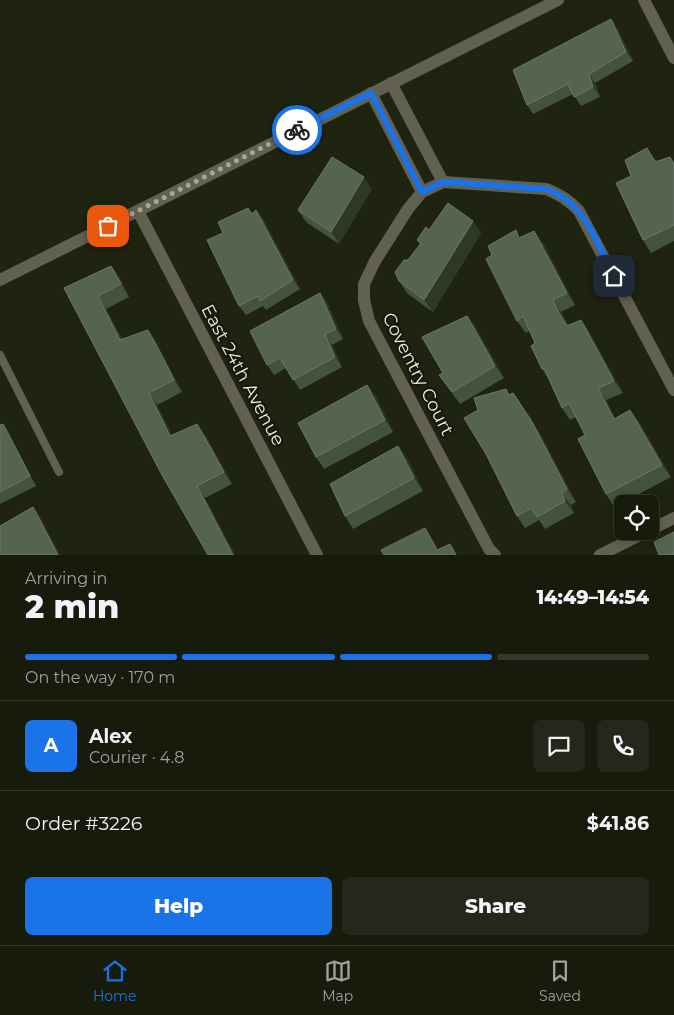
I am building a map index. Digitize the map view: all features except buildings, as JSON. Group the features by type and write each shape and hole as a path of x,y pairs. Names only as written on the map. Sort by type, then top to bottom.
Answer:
{"street":[{"path":"0,280 558,0"},
{"path":"644,0 674,58"},
{"path":"391,83 443,182"},
{"path":"371,93 422,192"},
{"name":"Coventry Court","path":"494,555 369,321 364,300 364,284 374,262 422,192 443,182 546,189 559,193 571,201 580,211 674,390"},
{"name":"East 24th Avenue","path":"138,211 317,555"},
{"path":"659,526 674,518"},
{"path":"600,555 631,540"}],"lane":[{"path":"0,355 59,472"}],"way so far":[{"path":"108,226 297,130"}],"route":[{"path":"297,130 371,93 422,192 443,182 546,189 559,193 571,201 580,211 614,276"}]}
